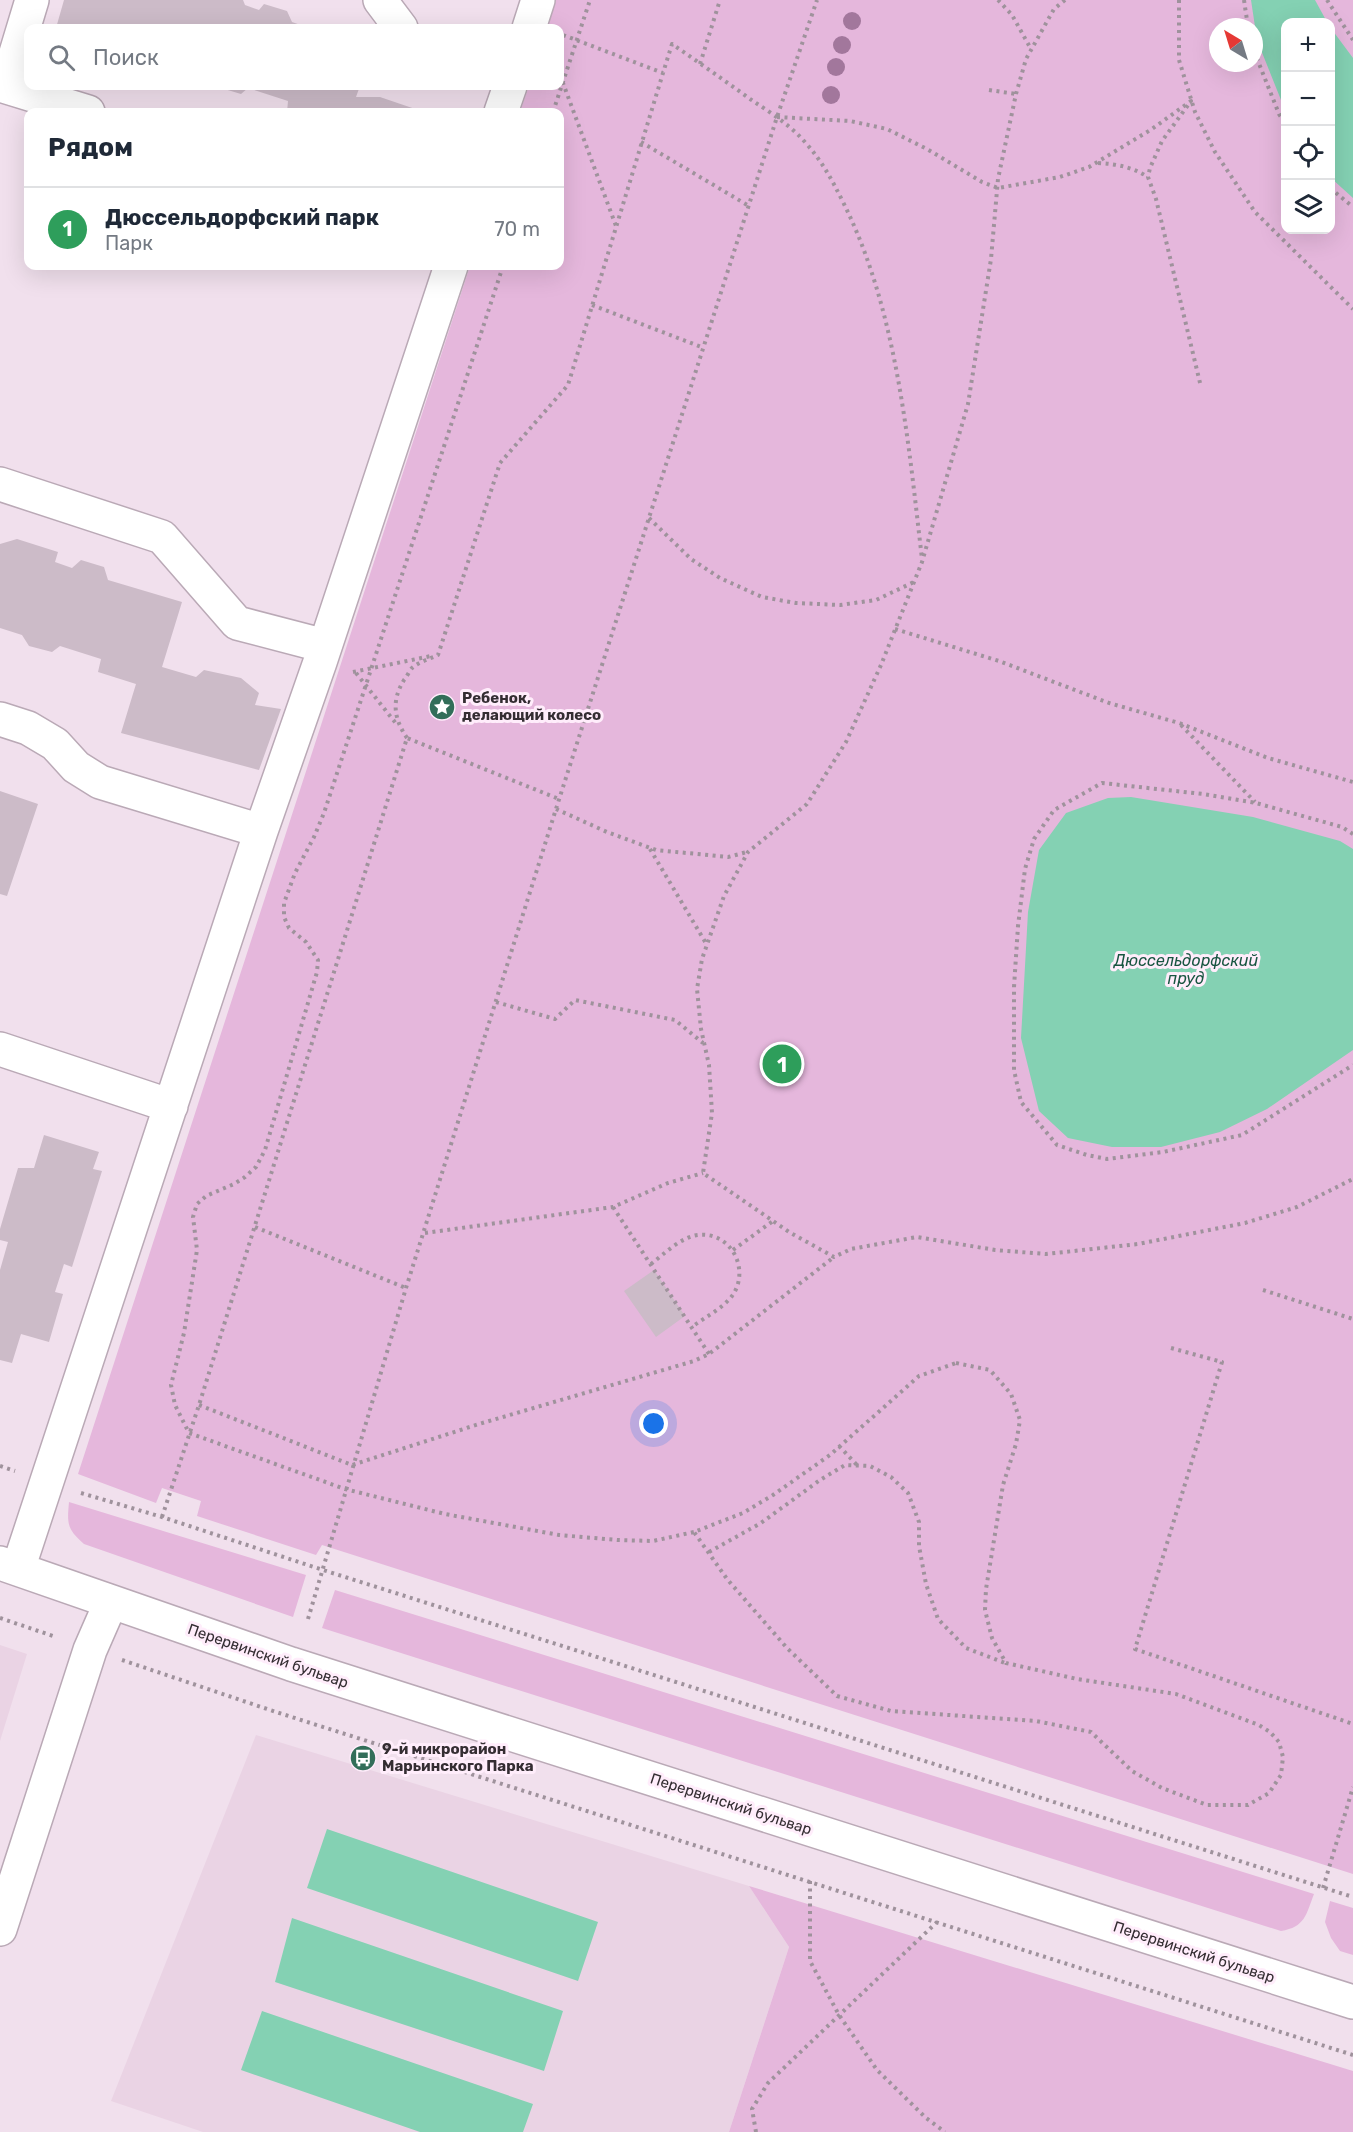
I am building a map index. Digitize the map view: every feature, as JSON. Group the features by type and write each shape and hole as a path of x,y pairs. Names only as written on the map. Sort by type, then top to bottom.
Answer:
{"street":[{"path":"32,0 3,86 75,108"},
{"path":"380,0 398,24"},
{"path":"530,24 538,0"},
{"path":"9,1566 47,1483 261,831 323,654 442,270"},
{"path":"0,484 162,537 237,623 323,654"},
{"path":"0,719 28,728 55,744 76,767 100,783 261,831"},
{"path":"0,1049 171,1106"},
{"name":"Перервинский бульвар","path":"9,1566 291,1664 1353,2002"},
{"path":"0,1929 90,1650 111,1602"}],"path":[{"path":"564,79 590,0"},
{"path":"700,64 720,0"},
{"path":"308,1619 406,1288 559,799 777,117 817,0"},
{"path":"998,0 1012,15 1032,49"},
{"path":"703,1173 712,1113 709,1065 697,988 707,945 724,896 748,852 807,804 846,742 922,562 968,404 991,259 998,188 1016,94 1026,59 1054,9 1065,0"},
{"path":"1179,0 1179,60 1195,112 1215,152 1255,212 1353,309"},
{"path":"1244,0 1247,18"},
{"path":"1327,0 1353,40"},
{"path":"564,35 663,73"},
{"path":"407,738 398,725 395,710 395,700 400,686 411,669 438,654 500,463 568,385 672,44 777,117 802,138 824,164 856,228 870,264 887,328 895,369 922,562"},
{"path":"1262,72 1281,117"},
{"path":"554,108 560,90"},
{"path":"564,90 616,226"},
{"path":"989,90 1016,94"},
{"path":"777,117 850,121 887,129 927,149 982,182 998,188 1060,177 1089,167 1152,129 1191,101"},
{"path":"1148,177 1162,141 1191,101"},
{"path":"641,142 749,206"},
{"path":"1097,162 1136,169 1148,177 1156,199 1201,387"},
{"path":"1335,192 1353,207"},
{"path":"502,270 324,813 295,873 284,903 284,917 289,928 306,942 318,960 317,972 265,1150 256,1167 234,1184 206,1196 197,1204 193,1217 196,1250 184,1333 171,1385 175,1405 189,1433 345,1489 445,1514 559,1535 653,1541 694,1532 743,1514 805,1473 919,1376 956,1363 990,1370 1011,1394 1020,1420 1016,1444 1003,1485 984,1610 992,1638 1006,1663"},
{"path":"592,305 704,348"},
{"path":"650,518 691,559 720,578 762,597 796,603 840,605 876,600 914,582"},
{"path":"895,629 999,661 1109,703 1179,723 1269,758 1353,782"},
{"path":"323,654 355,672 407,738 559,799"},
{"path":"355,672 438,654"},
{"path":"1179,723 1256,803"},
{"path":"162,1517 407,738"},
{"path":"1353,834 1342,827 1256,803 1203,794 1102,783 1054,810 1034,839 1025,869 1014,987 1014,1071 1022,1102 1057,1145 1107,1159 1163,1152 1242,1136 1353,1065"},
{"path":"556,809 607,832 656,850 728,857 748,852"},
{"path":"649,848 707,945"},
{"path":"496,1002 555,1019 575,1000 675,1020 704,1044"},
{"path":"425,1233 613,1207 668,1183 703,1173"},
{"path":"703,1173 789,1232 834,1257"},
{"path":"199,1405 352,1465 499,1418 694,1361 709,1354 834,1257 850,1249 917,1237 995,1250 1046,1254 1138,1244 1245,1223 1297,1207 1353,1179"},
{"path":"613,1207 709,1354"},
{"path":"733,1250 774,1221"},
{"path":"255,1227 406,1288"},
{"path":"651,1264 682,1241 698,1235 711,1236 723,1241 733,1250 740,1272 733,1295 692,1327"},
{"path":"1263,1290 1353,1319"},
{"path":"1172,1348 1222,1362 1135,1649 1353,1725"},
{"path":"839,1446 857,1465"},
{"path":"694,1532 727,1579 787,1648 837,1696 891,1711 1036,1721 1091,1732 1132,1771 1162,1788 1207,1805 1248,1805 1269,1793 1281,1775 1283,1757 1279,1742 1270,1731 1243,1717 1176,1694 1077,1679 1006,1663 966,1648 938,1619 926,1584 919,1546 919,1522 908,1493 891,1477 870,1466 845,1465 820,1480 761,1523 709,1552"},
{"path":"0,1466 47,1483 162,1517 322,1570 1353,1897"},
{"path":"0,1618 276,1712 1353,2055"},
{"path":"1323,1888 1353,1787"},
{"path":"810,1881 810,1961 839,2015 877,2070 926,2118 945,2132"},
{"path":"756,2132 752,2109 768,2083 937,1922"}],"shaded area":[{"path":"556,0 1353,0 1353,1874 322,1545 316,1555 197,1516 201,1501 162,1488 156,1503 78,1474 469,270 564,270 564,108 521,108 528,90 564,90 564,24 548,24"},
{"path":"69,1502 306,1575 293,1617 84,1544 69,1526"},
{"path":"335,1590 1314,1894 1304,1919 1295,1926 1281,1931 322,1628"},
{"path":"0,1645 27,1654 0,1741"},
{"path":"256,1735 749,1886 789,1947 729,2132 203,2132 111,2101"},
{"path":"749,1886 1353,2071 1353,2132 729,2132 789,1947"},
{"path":"1330,1901 1353,1908 1353,1955 1340,1951 1331,1938 1325,1922"}],"water":[{"path":"1251,0 1315,0 1325,18 1281,18 1281,100 1263,55 1263,18 1254,18"},
{"path":"1335,34 1353,58 1353,198 1335,182"},
{"name":"Дюссельдорфский пруд","path":"1131,797 1253,817 1340,841 1353,849 1353,1050 1267,1109 1220,1132 1161,1147 1112,1147 1068,1138 1039,1111 1021,1038 1028,912 1039,850 1066,813 1108,798"},
{"path":"327,1829 598,1922 578,1981 307,1888"},
{"path":"292,1918 563,2011 544,2071 275,1982"},
{"path":"262,2011 533,2104 523,2132 420,2132 241,2070"}],"building":[{"path":"64,0 243,0 245,5 259,10 264,4 287,11 292,22 298,24 57,24"},
{"path":"228,90 246,90 241,94"},
{"path":"254,90 359,90 356,97 380,97 412,108 287,108 288,101"},
{"path":"17,539 58,552 55,562 72,568 81,560 104,567 108,580 182,602 162,667 196,677 204,670 241,678 259,693 255,705 281,709 259,770 121,733 136,684 98,672 101,659 60,646 52,652 29,646 22,635 0,628 0,544"},
{"path":"0,791 38,804 7,896 0,894"},
{"path":"44,1135 99,1152 93,1169 102,1171 72,1267 64,1264 55,1292 63,1294 49,1342 21,1334 12,1363 0,1360 0,1270 8,1242 0,1240 0,1229 18,1168 34,1168"},
{"path":"654,1270 685,1316 656,1337 624,1291"}],"place":[{"name":"Ребенок, делающий колесо","path":"442,707"},
{"name":"Дюссельдорфский парк","path":"782,1064"},
{"name":"9-й микрорайон Марьинского Парка","path":"363,1758"}]}
